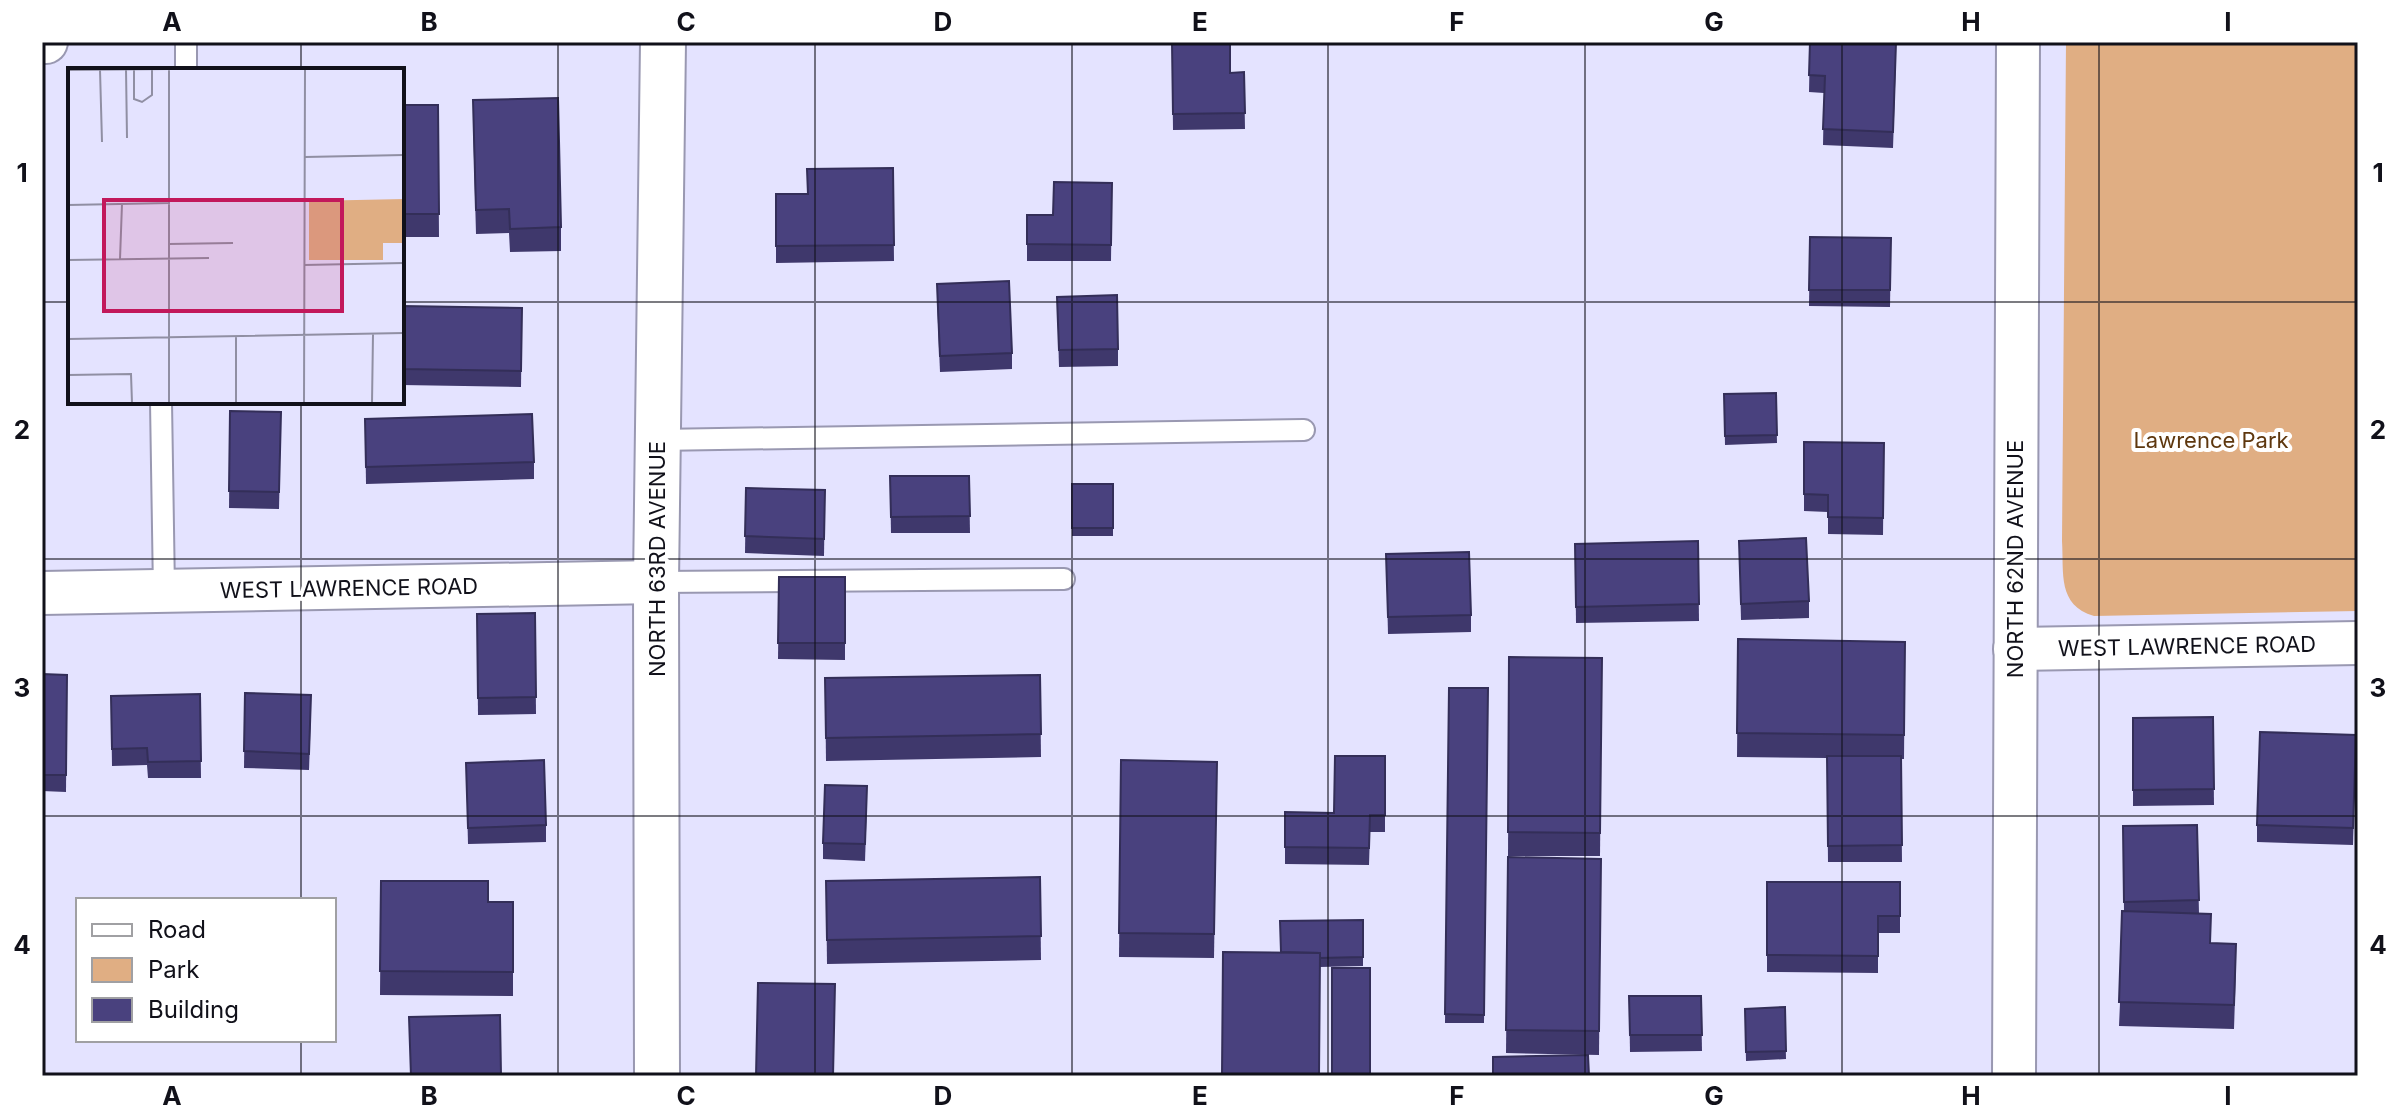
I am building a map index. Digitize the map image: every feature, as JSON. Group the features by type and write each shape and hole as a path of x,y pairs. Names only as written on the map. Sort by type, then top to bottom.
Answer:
{"street":[{"name":"NORTH 63RD AVENUE","path":"657,1076 656,582 663,42"},
{"name":"NORTH 62ND AVENUE","path":"2014,1076 2018,42"},
{"name":"WEST LAWRENCE ROAD","path":"42,593 656,582"},
{"name":"WEST LAWRENCE ROAD","path":"2015,649 2358,643"}],"lane":[{"path":"186,42 186,68"},
{"path":"161,404 164,591"},
{"path":"658,440 1304,430"},
{"path":"656,582 1064,579"}],"green space":[{"name":"Lawrence Park","path":"2066,42 2358,42 2358,611 2094,616 2082,611 2068,596 2063,576 2062,541"}],"building":[{"path":"1172,42 1230,42 1230,73 1244,72 1245,113 1173,114"},
{"path":"1810,42 1896,42 1893,132 1823,129 1825,76 1809,75"},
{"path":"558,98 561,227 510,229 509,209 476,210 473,100"},
{"path":"404,105 438,105 439,214 404,214"},
{"path":"893,168 894,245 776,246 776,194 808,194 807,169"},
{"path":"1054,182 1112,183 1111,245 1027,244 1027,215 1053,215"},
{"path":"1810,237 1891,238 1890,290 1809,290"},
{"path":"1009,281 1012,353 940,356 937,284"},
{"path":"1117,295 1118,349 1059,350 1057,297"},
{"path":"404,306 522,308 521,371 404,369"},
{"path":"1776,393 1777,435 1725,436 1724,394"},
{"path":"230,411 281,412 279,492 229,491"},
{"path":"532,414 534,462 366,467 365,419"},
{"path":"1804,442 1884,443 1883,518 1828,517 1828,495 1804,494"},
{"path":"890,476 969,476 970,516 891,517"},
{"path":"1072,484 1113,484 1113,528 1072,528"},
{"path":"746,488 825,490 824,539 745,536"},
{"path":"1806,538 1809,601 1741,604 1739,541"},
{"path":"1698,541 1699,604 1576,607 1575,544"},
{"path":"1469,552 1471,615 1388,617 1386,554"},
{"path":"779,577 845,577 845,643 778,643"},
{"path":"535,613 536,697 478,698 477,614"},
{"path":"1738,639 1905,642 1904,735 1737,733"},
{"path":"1509,657 1602,658 1600,833 1508,832"},
{"path":"42,674 67,675 66,775 42,775"},
{"path":"1040,675 1041,734 826,738 825,678"},
{"path":"1449,688 1488,688 1484,1015 1445,1014"},
{"path":"245,693 311,695 309,754 244,751"},
{"path":"200,694 201,761 148,762 147,748 112,749 111,696"},
{"path":"2213,717 2214,789 2133,790 2133,718"},
{"path":"2260,732 2356,735 2353,828 2257,825"},
{"path":"1335,756 1385,756 1385,815 1370,815 1369,848 1285,847 1285,812 1334,813"},
{"path":"1827,756 1901,756 1902,845 1828,846"},
{"path":"544,760 546,825 468,828 466,763"},
{"path":"1121,760 1217,762 1214,934 1119,933"},
{"path":"825,785 867,786 865,844 823,843"},
{"path":"2197,825 2199,900 2124,902 2123,826"},
{"path":"1508,857 1601,859 1599,1031 1506,1030"},
{"path":"1040,877 1041,936 827,940 826,881"},
{"path":"381,881 488,881 488,902 513,902 513,972 380,971"},
{"path":"1767,882 1900,882 1900,916 1878,916 1878,956 1767,955"},
{"path":"2122,911 2211,914 2210,943 2236,944 2234,1005 2119,1002"},
{"path":"1363,920 1363,957 1320,958 1320,953 1281,952 1280,921"},
{"path":"1223,952 1320,953 1319,1076 1222,1076"},
{"path":"1332,968 1370,968 1370,1076 1332,1076"},
{"path":"758,983 835,984 833,1076 756,1076"},
{"path":"1629,996 1701,996 1702,1035 1630,1035"},
{"path":"1785,1007 1786,1051 1746,1052 1745,1009"},
{"path":"500,1015 501,1076 411,1076 409,1017"},
{"path":"1588,1055 1589,1076 1493,1076 1493,1057"}]}
